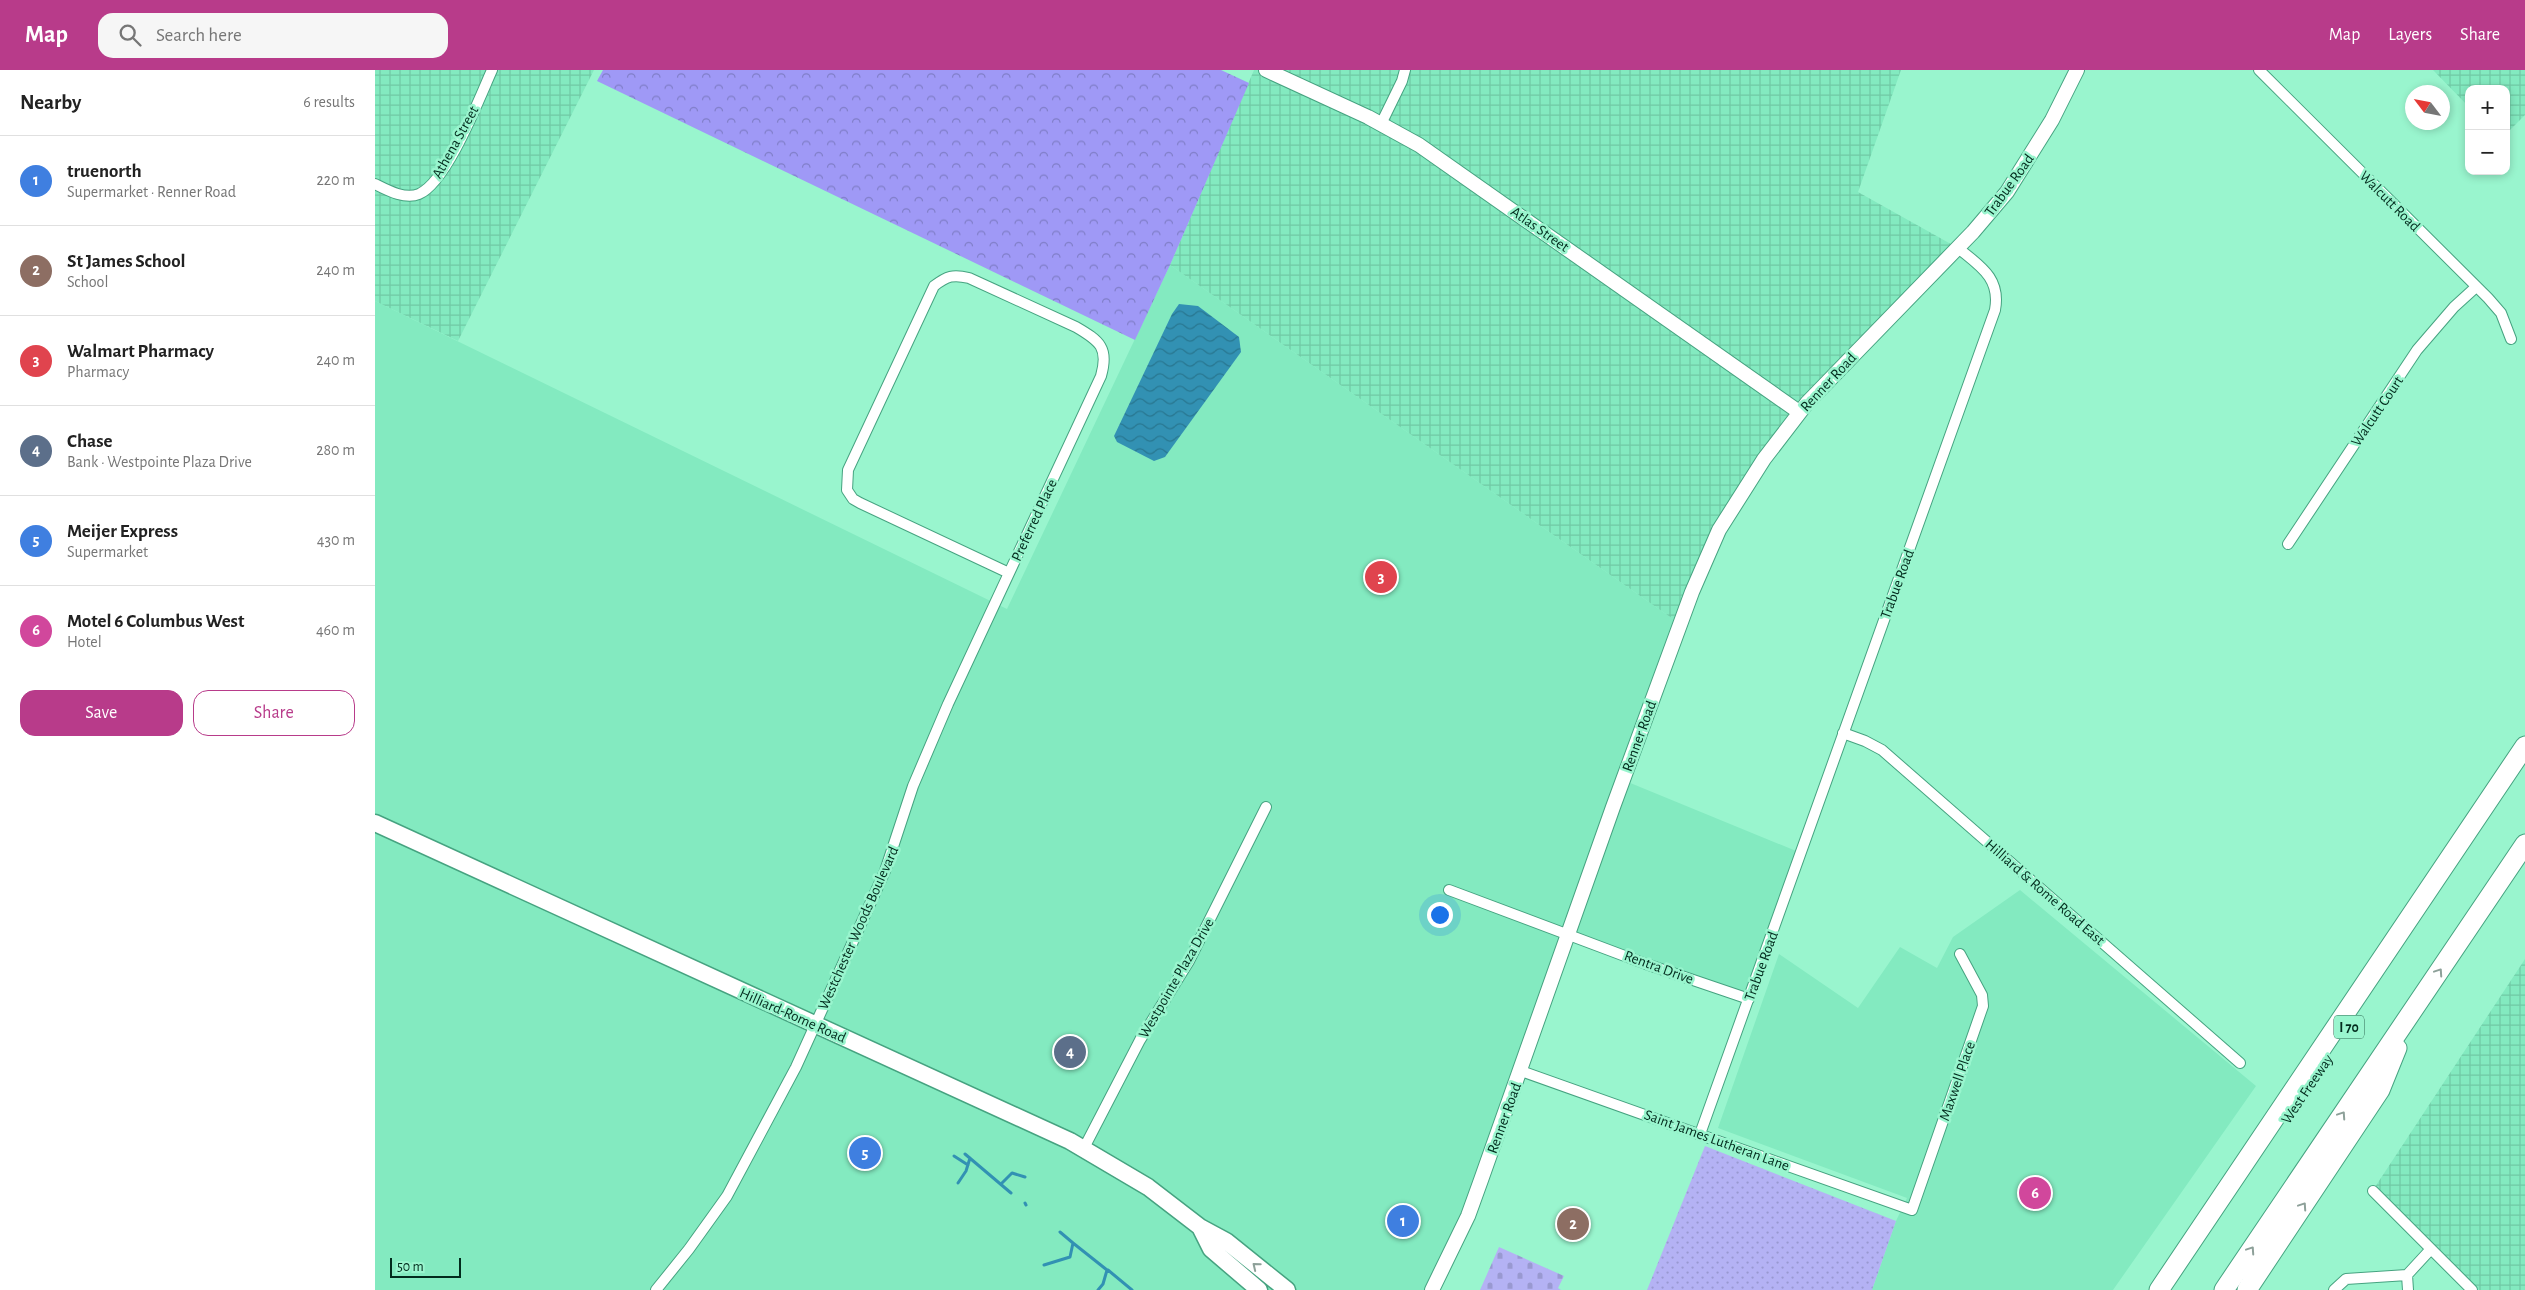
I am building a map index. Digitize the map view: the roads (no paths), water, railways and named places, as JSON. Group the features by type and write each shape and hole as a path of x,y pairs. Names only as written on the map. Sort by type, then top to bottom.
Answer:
{"highway":[{"path":"2159,1290 2525,746"},
{"name":"West Freeway","path":"2173,1290 2525,764"},
{"path":"2224,1290 2525,844"},
{"path":"2247,1290 2380,1090 2412,1012"}],"main road":[{"name":"Atlas Street","path":"1266,70 1381,124 1419,145 1799,412"},
{"name":"Trabue Road","path":"1958,248 2007,192 2053,120 2077,70"},
{"name":"Renner Road","path":"1432,1290 1468,1216 1521,1071 1613,807 1692,592 1716,536 1764,459 1799,412 1958,248"},
{"name":"Hilliard-Rome Road","path":"375,823 1084,1148 1148,1187 1200,1227 1226,1241 1287,1290"},
{"name":"Hilliard-Rome Road","path":"1200,1227 1211,1248 1259,1290"}],"street":[{"name":"Athena Street","path":"375,184 398,194 418,194 437,179 456,147 492,70"},
{"path":"1381,124 1402,81 1405,70"},
{"name":"Walcutt Road","path":"2259,70 2501,313 2511,339"},
{"name":"Trabue Road","path":"1700,1134 1995,310 1997,299 1991,278 1958,248"},
{"name":"Preferred Place","path":"957,275 969,278 1076,327 1091,336 1102,348 1105,361 1101,376 1009,574 860,503 847,490 848,470 884,390 934,286 947,276 957,275"},
{"name":"Walcutt Court","path":"2288,544 2417,350 2454,307 2476,287"},
{"name":"Westchester Woods Boulevard","path":"656,1290 689,1250 727,1196 775,1107 815,1025 885,871 920,766 1009,574"},
{"name":"Hilliard & Rome Road East","path":"1843,733 1865,740 1882,750 2240,1063"},
{"name":"Westpointe Plaza Drive","path":"1084,1148 1140,1040 1189,961 1266,807"},
{"path":"1449,890 1569,933"},
{"name":"Rentra Drive","path":"1569,933 1646,964 1749,999"},
{"name":"Maxwell Place","path":"1912,1210 1983,1006 1982,995 1960,954"},
{"name":"Saint James Lutheran Lane","path":"1521,1071 1912,1210"},
{"path":"2373,1192 2472,1290"},
{"path":"2334,1290 2346,1279 2407,1275 2431,1249"},
{"path":"2407,1275 2408,1290"}],"water":[{"path":"1179,304 1198,306 1239,337 1241,352 1165,457 1154,461 1117,442 1114,436 1172,314"}],"waterway":[{"path":"965,1154 1011,1193"},
{"path":"954,1156 968,1165"},
{"path":"958,1183 966,1171 970,1158"},
{"path":"1001,1184 1012,1173 1025,1177"},
{"path":"1044,1265 1070,1257 1073,1243 1060,1232"},
{"path":"1073,1243 1107,1270 1103,1284 1098,1290"},
{"path":"1108,1270 1132,1290"}],"place":[{"name":"Walmart Pharmacy","path":"1381,577"},
{"name":"Chase","path":"1070,1052"},
{"name":"Meijer Express","path":"865,1153"},
{"name":"Motel 6 Columbus West","path":"2035,1193"},
{"name":"truenorth","path":"1403,1221"},
{"name":"St James School","path":"1573,1224"}]}
